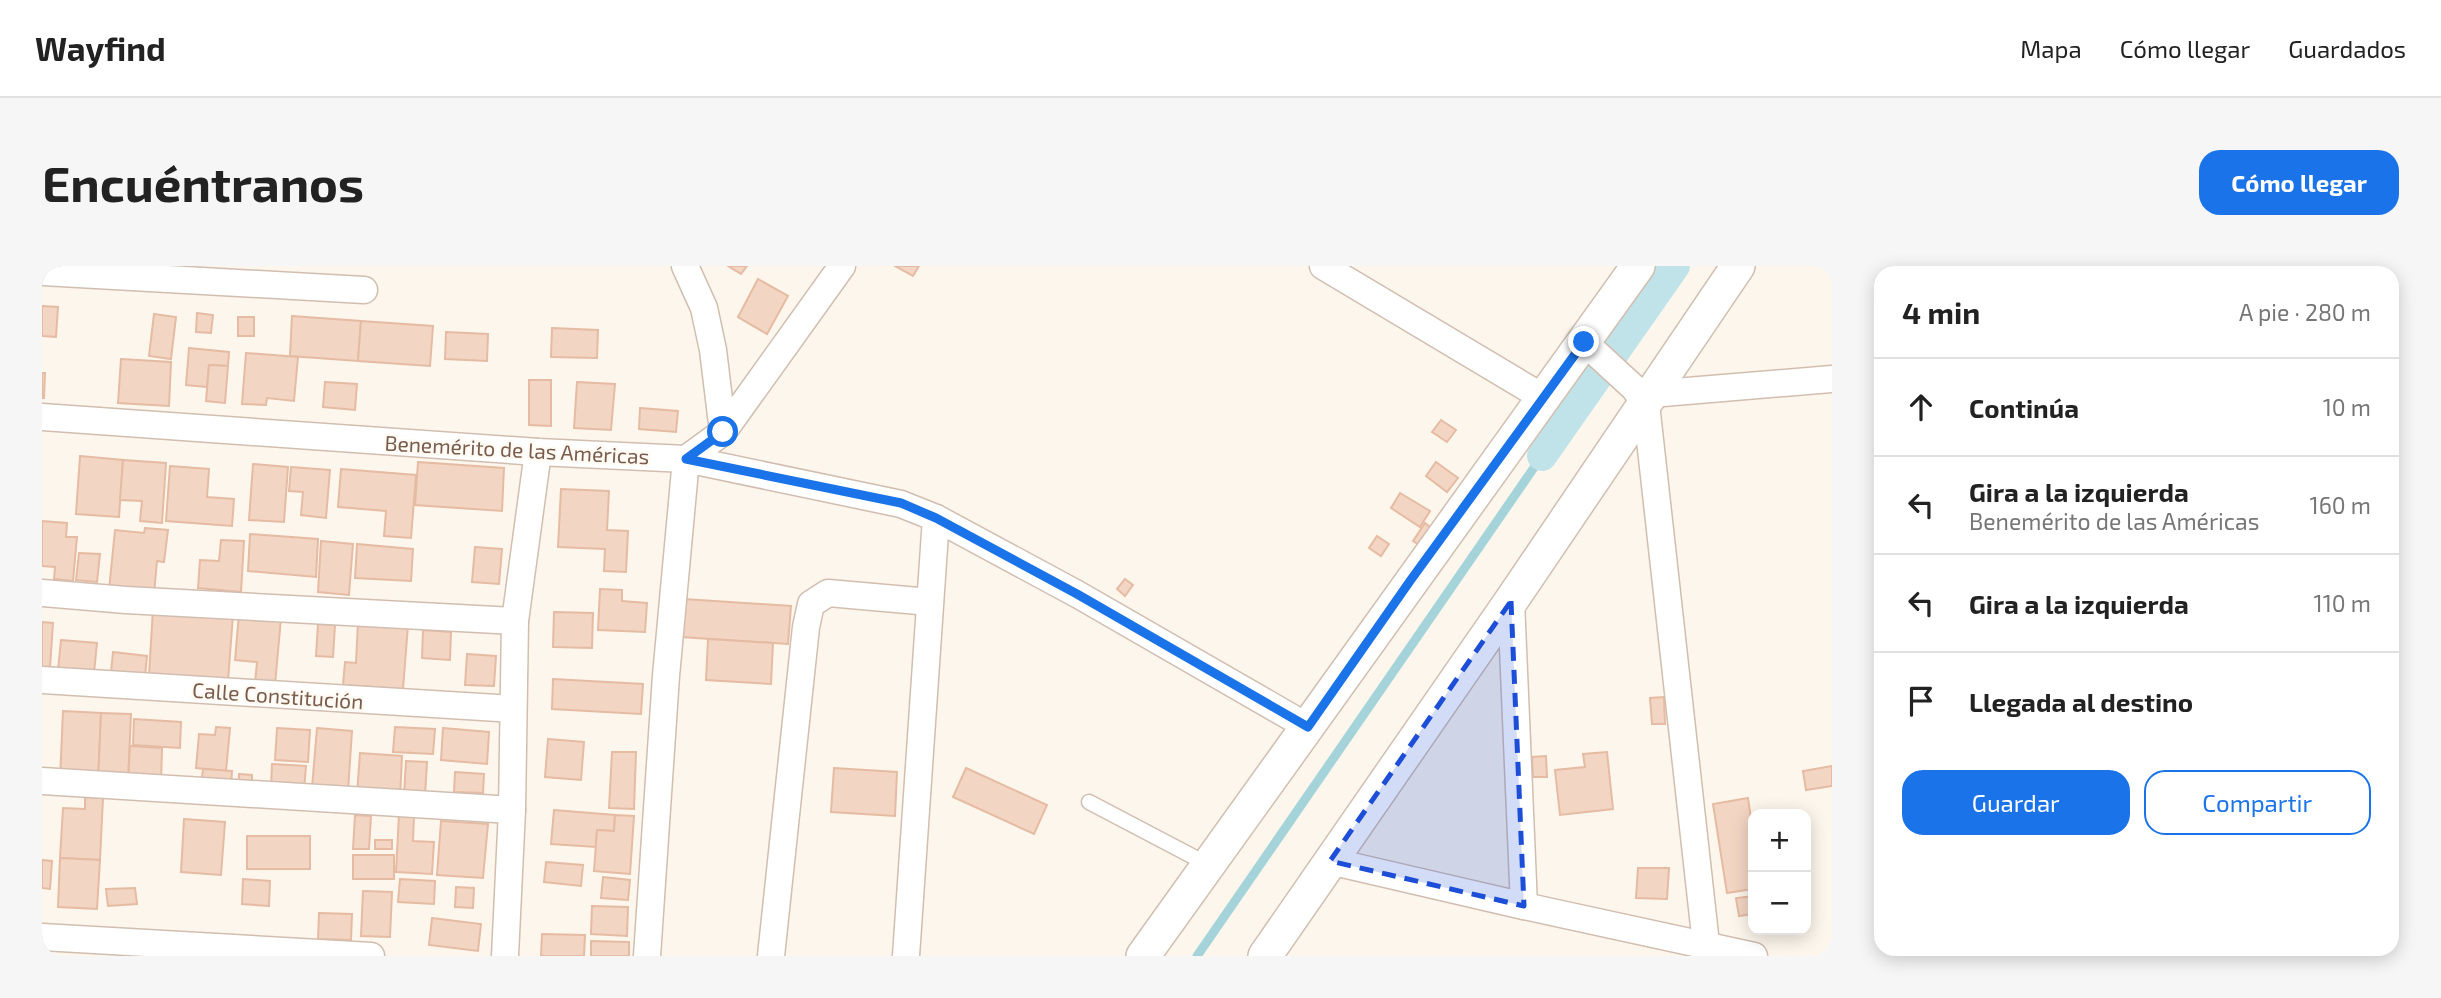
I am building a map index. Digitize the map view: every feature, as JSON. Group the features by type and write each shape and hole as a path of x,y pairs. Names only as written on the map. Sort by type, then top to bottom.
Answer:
{"street":[{"path":"685,266 704,308 713,350 723,432"},
{"path":"647,956 666,676 686,459 723,432 842,266"},
{"path":"1323,266 1544,398"},
{"path":"1151,953 1410,581 1544,398 1593,351 1638,266"},
{"path":"1265,956 1511,601 1644,395 1738,266"},
{"path":"42,272 364,290"},
{"path":"1593,351 1644,395 1706,944"},
{"path":"1644,395 1832,379"},
{"name":"Benemérito de las Américas","path":"42,417 538,452 686,459 901,503 936,518 1077,594 1308,727"},
{"path":"505,956 512,810 515,621 538,452"},
{"path":"906,956 936,518"},
{"path":"42,593 515,621"},
{"path":"771,956 806,627 811,604 828,593 930,602"},
{"path":"1511,601 1524,906"},
{"name":"Calle Constitución","path":"42,680 513,709"},
{"path":"42,781 512,810"},
{"path":"1330,861 1754,956"},
{"path":"42,937 370,956"}],"lane":[{"path":"1089,802 1210,865"}],"highlighted area":[{"path":"1511,601 1524,906 1330,861"}],"building":[{"path":"728,266 747,266 741,274"},
{"path":"895,266 919,266 913,276"},
{"path":"758,279 788,296 767,334 738,317"},
{"path":"42,306 58,307 56,337 42,336"},
{"path":"197,313 213,315 211,333 196,332"},
{"path":"154,314 176,317 171,359 149,356"},
{"path":"292,316 361,321 358,361 290,356"},
{"path":"238,317 254,317 254,336 238,336"},
{"path":"361,321 433,326 430,366 358,361"},
{"path":"552,328 598,330 597,358 551,357"},
{"path":"446,332 488,334 487,361 445,359"},
{"path":"189,348 229,352 228,366 209,365 207,387 186,385"},
{"path":"246,353 298,357 294,401 267,398 266,405 242,404"},
{"path":"121,359 171,362 169,406 118,403"},
{"path":"209,365 228,366 225,403 206,401"},
{"path":"42,373 45,373 44,398 42,398"},
{"path":"529,380 551,380 551,426 529,425"},
{"path":"325,382 357,384 355,410 323,407"},
{"path":"577,382 615,384 611,430 574,428"},
{"path":"640,408 678,411 676,432 639,429"},
{"path":"1441,420 1456,430 1447,442 1432,432"},
{"path":"80,456 123,460 119,517 76,514"},
{"path":"123,460 166,463 162,523 140,521 142,501 120,500"},
{"path":"418,462 504,468 502,511 415,505"},
{"path":"1436,462 1458,478 1447,492 1426,476"},
{"path":"253,464 288,467 284,522 249,520"},
{"path":"170,466 209,469 207,497 234,499 232,526 166,521"},
{"path":"291,467 330,470 326,518 301,515 303,492 289,491"},
{"path":"341,469 416,475 411,538 384,536 386,511 338,507"},
{"path":"561,489 609,491 607,530 628,531 626,572 604,571 605,549 558,547"},
{"path":"1400,493 1430,511 1420,527 1391,508"},
{"path":"42,521 67,523 66,537 77,537 73,581 54,579 55,567 42,566"},
{"path":"1425,523 1434,530 1422,547 1413,541"},
{"path":"145,528 168,530 164,562 157,561 154,594 109,590 115,530 144,533"},
{"path":"250,534 318,539 316,577 248,571"},
{"path":"1377,536 1389,544 1381,556 1369,548"},
{"path":"221,540 244,541 241,592 198,588 200,560 219,561"},
{"path":"321,541 353,544 349,595 318,592"},
{"path":"357,544 413,549 411,581 355,578"},
{"path":"475,547 502,549 499,584 472,582"},
{"path":"79,553 100,554 97,582 76,580"},
{"path":"1125,579 1133,585 1125,596 1117,589"},
{"path":"600,589 622,590 622,601 647,603 645,632 598,630"},
{"path":"684,599 791,606 788,644 681,637"},
{"path":"153,609 233,615 228,681 149,675"},
{"path":"554,612 593,613 592,648 553,647"},
{"path":"239,614 281,618 275,685 255,683 257,662 235,660"},
{"path":"42,622 53,623 50,667 42,667"},
{"path":"358,622 408,625 403,689 343,685 345,662 356,663"},
{"path":"318,624 335,625 333,657 316,656"},
{"path":"423,630 451,632 450,660 422,658"},
{"path":"708,639 773,643 771,684 706,680"},
{"path":"61,640 97,643 94,673 58,670"},
{"path":"113,652 147,656 145,676 111,673"},
{"path":"467,654 496,656 494,686 465,685"},
{"path":"553,679 643,684 641,714 552,709"},
{"path":"1664,697 1665,724 1652,724 1650,698"},
{"path":"63,711 101,713 98,782 60,780"},
{"path":"101,713 131,714 128,783 98,782"},
{"path":"134,719 181,722 180,748 133,745"},
{"path":"216,727 230,728 226,771 196,768 199,734 215,735"},
{"path":"395,727 435,729 433,754 393,752"},
{"path":"277,728 310,730 308,762 275,760"},
{"path":"317,728 352,731 348,791 312,788"},
{"path":"443,728 489,732 487,764 441,760"},
{"path":"548,739 584,742 581,780 545,777"},
{"path":"130,746 162,748 161,784 128,783"},
{"path":"612,752 636,752 634,809 609,808"},
{"path":"1607,752 1613,809 1560,815 1555,770 1585,767 1583,754"},
{"path":"360,753 402,756 400,797 357,794"},
{"path":"1546,756 1547,777 1533,777 1532,757"},
{"path":"406,761 427,762 425,796 404,795"},
{"path":"272,764 306,766 304,790 271,788"},
{"path":"1832,766 1832,786 1806,790 1803,771"},
{"path":"834,768 897,772 895,816 831,812"},
{"path":"966,768 1047,805 1034,834 953,797"},
{"path":"203,769 232,771 231,787 201,785"},
{"path":"455,772 484,774 483,793 454,792"},
{"path":"239,774 252,775 252,792 238,791"},
{"path":"85,797 103,798 100,860 60,858 63,808 85,809"},
{"path":"1748,798 1748,890 1727,893 1713,804"},
{"path":"554,810 615,815 614,831 597,830 596,847 551,844"},
{"path":"399,814 414,815 413,841 434,842 432,874 396,872"},
{"path":"355,815 371,816 369,849 353,849"},
{"path":"615,815 634,816 630,874 594,871 597,830 614,831"},
{"path":"184,819 225,822 221,875 181,872"},
{"path":"441,821 488,824 483,878 437,875"},
{"path":"247,836 310,836 310,869 247,869"},
{"path":"375,840 392,840 392,849 375,849"},
{"path":"353,855 394,855 394,879 353,879"},
{"path":"60,858 100,860 97,909 58,907"},
{"path":"42,860 52,861 50,889 42,888"},
{"path":"546,862 583,865 581,886 544,882"},
{"path":"1638,868 1669,868 1667,899 1636,898"},
{"path":"603,877 630,880 628,900 601,898"},
{"path":"243,879 270,881 269,906 242,904"},
{"path":"400,879 435,881 434,904 398,902"},
{"path":"456,887 474,888 473,908 455,907"},
{"path":"135,888 137,904 108,906 106,889"},
{"path":"363,891 392,892 390,937 361,936"},
{"path":"1748,897 1748,915 1739,916 1736,898"},
{"path":"592,906 628,907 627,936 591,934"},
{"path":"319,913 352,914 351,940 318,939"},
{"path":"432,918 481,924 478,951 429,945"},
{"path":"542,934 585,935 584,956 541,956"},
{"path":"591,941 629,942 629,956 591,956"}],"waterway":[{"path":"1542,456 1675,266"},
{"path":"1197,956 1542,456"}],"route":[{"path":"723,432 686,459 901,503 936,518 1077,594 1308,727 1410,581 1584,342"}]}
